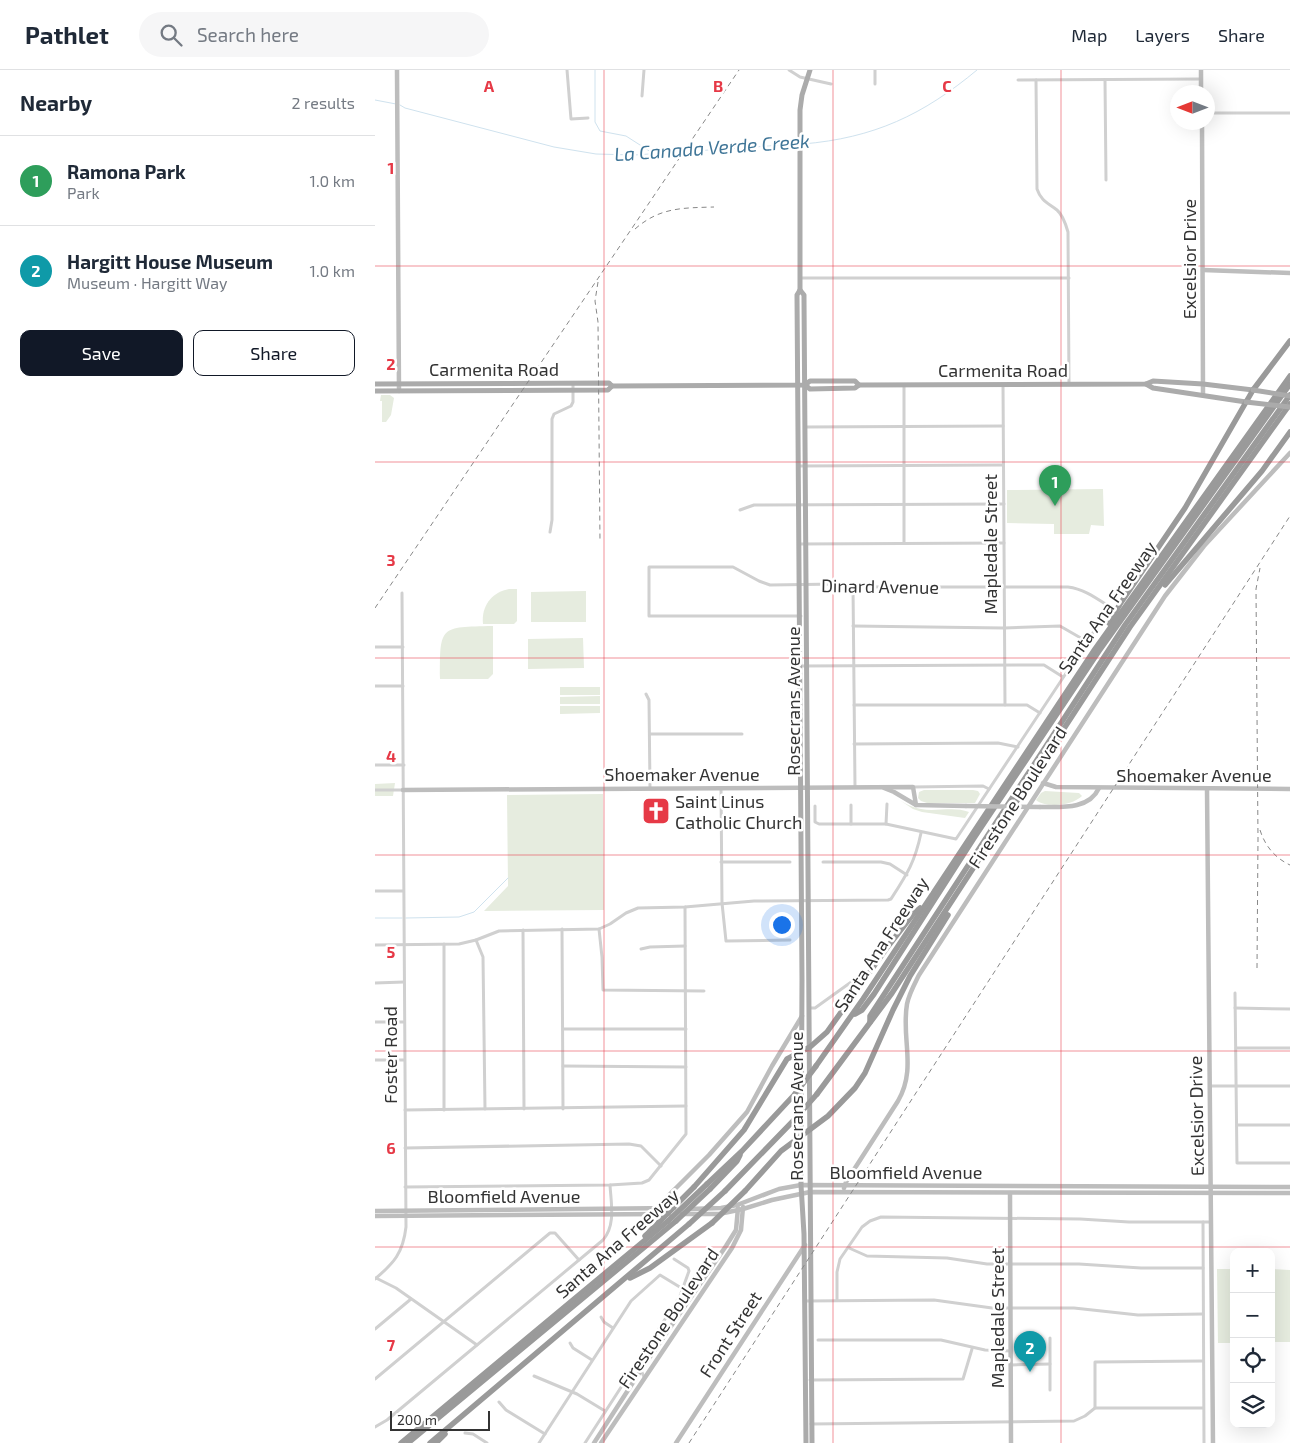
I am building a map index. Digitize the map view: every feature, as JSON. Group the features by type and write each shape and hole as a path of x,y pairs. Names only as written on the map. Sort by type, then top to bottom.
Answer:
{"highway":[{"path":"1095,649 1120,604 1185,508 1253,390 1290,341"},
{"name":"Santa Ana Freeway","path":"401,1443 708,1187 795,1094 851,1017 1095,649 1290,376"},
{"path":"851,1017 862,1010 965,852 1105,644 1290,384"},
{"path":"869,1024 871,1016 1100,662 1155,581 1290,395"},
{"name":"Santa Ana Freeway","path":"429,1443 689,1224 725,1191 817,1094 892,993 1130,627 1290,406"},
{"path":"1130,627 1153,601 1174,572 1262,471 1290,432"},
{"path":"621,1282 651,1268 713,1223 781,1151 837,1109 865,1073 910,976 944,923 963,886"},
{"path":"626,1257 663,1214 695,1187 744,1130 787,1059 809,1047 827,1032 889,945 914,914 926,904"},
{"path":"409,1443 676,1221 708,1187"},
{"path":"437,1443 471,1408"}],"main road":[{"name":"Rosecrans Avenue","path":"811,70 800,103 800,290 797,295 797,306 802,951 801,1185 812,1380 812,1443"},
{"name":"Rosecrans Avenue","path":"800,290 804,294 811,1245 805,1380 805,1443"},
{"path":"797,306 804,306"},
{"name":"Carmenita Road","path":"375,384 609,383 612,386 805,385 810,382 855,381 859,385 904,385 1147,384 1153,381 1203,384 1290,395"},
{"name":"Carmenita Road","path":"1147,384 1153,388 1203,394 1246,402 1290,406"},
{"name":"Carmenita Road","path":"375,391 608,390 612,386"},
{"path":"801,736 807,736"},
{"path":"801,936 809,936"},
{"path":"802,951 809,951"},
{"path":"802,969 809,969"}],"street":[{"path":"397,70 399,391"},
{"path":"567,70 571,119 588,118"},
{"path":"642,96 644,70"},
{"path":"789,70 793,74 807,79 831,84"},
{"path":"875,70 875,84"},
{"path":"1201,70 1201,85"},
{"path":"1018,80 1201,79"},
{"path":"1036,80 1036,186 1039,196 1057,210 1068,232 1069,384"},
{"path":"1105,80 1106,180"},
{"path":"1215,113 1290,113"},
{"name":"Excelsior Drive","path":"1202,130 1203,394"},
{"path":"1203,270 1290,273"},
{"path":"800,278 1069,278"},
{"path":"550,532 553,520 552,419 554,414 571,406 573,402 573,383"},
{"name":"Mapledale Street","path":"1003,384 1005,705"},
{"path":"904,385 904,543"},
{"path":"805,427 1003,426"},
{"name":"Firestone Boulevard","path":"843,1192 905,1088 909,1066 907,1004 919,975 1143,628 1181,574 1210,539 1290,453"},
{"path":"799,466 1003,465"},
{"path":"740,510 755,505 1003,504"},
{"path":"799,544 1004,543"},
{"name":"Dinard Avenue","path":"800,616 649,616 649,568 733,567 767,584 1074,588 1090,594 1110,607"},
{"path":"853,586 855,787"},
{"name":"Foster Road","path":"375,1278 398,1256 406,1227 402,593"},
{"name":"Firestone Boulevard","path":"921,833 953,839 959,837 1110,607"},
{"path":"800,616 806,616"},
{"path":"853,626 1005,628 1060,626 1086,641"},
{"path":"375,647 403,647"},
{"path":"800,666 1044,665 1063,677"},
{"path":"375,686 403,686"},
{"path":"646,694 649,700 650,788"},
{"path":"854,705 1027,705 1040,713"},
{"path":"650,734 742,734"},
{"path":"854,744 998,744 1018,747"},
{"path":"375,765 404,765"},
{"name":"Shoemaker Avenue","path":"1043,783 1052,787 1090,788 1290,789"},
{"path":"913,786 916,805"},
{"name":"Shoemaker Avenue","path":"375,790 913,786 984,786 989,789"},
{"path":"721,787 722,903 726,941 790,940"},
{"path":"881,787 916,805"},
{"name":"Shoemaker Avenue","path":"1090,788 1090,798"},
{"name":"Shoemaker Avenue","path":"916,805 1074,806 1094,798 1099,788"},
{"name":"Excelsior Drive","path":"1207,789 1213,1443"},
{"path":"886,824 887,804"},
{"path":"851,805 851,824"},
{"path":"375,945 459,944 499,931 599,929 632,910 685,908 722,903 891,899 907,875 916,855 921,833 886,824 816,824 815,806"},
{"path":"721,862 789,862"},
{"path":"823,862 881,862 890,864 907,875"},
{"path":"375,891 403,891"},
{"path":"405,1187 611,1185 642,1183 649,1180 686,1134 685,908"},
{"path":"599,929 603,990 704,991"},
{"path":"523,930 524,1109"},
{"path":"562,930 563,1109"},
{"path":"476,940 483,957 485,1109"},
{"path":"444,944 444,1110"},
{"path":"641,949 685,946"},
{"path":"809,1008 815,1008 853,980"},
{"path":"375,983 404,982"},
{"path":"1235,993 1237,1163 1290,1163"},
{"path":"1235,1008 1290,1009"},
{"path":"663,1214 666,1199 671,1192 709,1156 747,1112 802,1016"},
{"path":"375,1022 404,1022"},
{"path":"563,1030 686,1029"},
{"path":"1236,1048 1290,1048"},
{"path":"375,1060 404,1060"},
{"path":"563,1066 686,1067"},
{"path":"1210,1086 1290,1086"},
{"path":"405,1110 686,1106"},
{"path":"1237,1125 1290,1125"},
{"path":"405,1148 629,1144 641,1146 661,1166"},
{"path":"375,1427 387,1420 606,1236 611,1224 611,1185"},
{"name":"Bloomfield Avenue","path":"740,1208 743,1203 779,1189 801,1185 1290,1187"},
{"path":"1005,1186 1010,1193 1016,1186"},
{"path":"1027,1193 1031,1186 1036,1192"},
{"name":"Bloomfield Avenue","path":"375,1216 443,1213 611,1212 663,1214 740,1208 810,1192 1290,1193"},
{"name":"Mapledale Street","path":"1010,1193 1011,1443"},
{"name":"Firestone Boulevard","path":"594,1443 736,1230 740,1208"},
{"name":"Firestone Boulevard","path":"601,1443 733,1248 741,1230 740,1208"},
{"name":"Bloomfield Avenue","path":"375,1211 405,1210 443,1213"},
{"path":"837,1300 837,1272 840,1259 862,1227 870,1221 881,1217 1211,1222"},
{"path":"1203,1222 1204,1443"},
{"path":"375,1378 551,1233 555,1233 579,1260"},
{"path":"804,1245 811,1245"},
{"name":"Front Street","path":"676,1443 804,1245"},
{"path":"849,1248 867,1256 947,1258 987,1264 1079,1264 1141,1268 1203,1268"},
{"path":"585,1443 680,1296 689,1270 674,1259"},
{"path":"539,1443 631,1300 660,1275 683,1289"},
{"path":"375,1278 396,1288 477,1345"},
{"path":"375,1329 411,1299"},
{"path":"808,1301 934,1300 979,1308 1074,1308 1138,1315 1203,1314"},
{"path":"601,1317 604,1322 613,1328"},
{"path":"1050,1338 1050,1390"},
{"path":"818,1340 941,1340 985,1350 1011,1350"},
{"path":"570,1343 573,1348 592,1360"},
{"path":"805,1380 963,1379 972,1348"},
{"path":"1095,1408 1095,1362 1203,1361"},
{"path":"1011,1365 1051,1364"},
{"path":"635,1365 641,1370 644,1377"},
{"path":"534,1376 571,1392 605,1411"},
{"path":"499,1402 506,1410 545,1434"},
{"path":"805,1425 1074,1420 1085,1416 1095,1408 1203,1408"},
{"path":"465,1433 473,1434 487,1443"}],"shaded area":[{"path":"381,395 390,395 394,398 391,415 386,422 382,422"},
{"path":"1103,489 1104,526 1091,525 1089,534 1054,534 1054,524 1007,523 1007,490"},
{"path":"509,589 517,589 517,621 514,624 483,624 484,611 489,601 497,593"},
{"path":"586,591 586,622 531,622 531,592"},
{"path":"493,626 493,674 488,679 440,679 441,648 446,633 462,627"},
{"path":"583,638 584,668 528,669 528,639"},
{"path":"560,687 600,687 600,695 560,695"},
{"path":"600,696 600,704 560,704 560,697"},
{"path":"560,706 600,706 600,713 560,714"},
{"path":"395,783 393,796 375,796 375,784"},
{"path":"924,790 973,790 978,791 980,794 975,803 927,803 918,798 919,792"},
{"path":"1045,791 1079,793 1082,796 1072,802 1059,805 1040,803 1036,800"},
{"path":"603,794 604,910 484,911 508,886 507,795"},
{"path":"899,800 921,809 957,809 969,812 965,818 922,812 913,809"},
{"path":"1217,1269 1230,1269 1230,1343 1218,1343"},
{"path":"1275,1269 1290,1270 1290,1342 1275,1342"}],"waterway":[{"path":"595,70 595,122 600,131 626,136 654,154"},
{"name":"La Canada Verde Creek","path":"803,144 853,136 896,122 937,100 977,70"},
{"name":"La Canada Verde Creek","path":"375,100 396,104"},
{"name":"La Canada Verde Creek","path":"400,105 405,108 554,147 596,154 634,155 799,144"},
{"path":"406,918 459,917 474,912 508,878"},
{"path":"375,918 402,918"}],"railway":[{"path":"375,608 739,70"},
{"path":"635,229 654,216 672,210 714,207"},
{"path":"598,282 595,301 598,322 600,542"},
{"path":"689,1443 1290,516"},
{"path":"1257,968 1256,589 1260,568"},
{"path":"1260,830 1271,851 1290,865"}],"place":[{"name":"Ramona Park","path":"1055,506"},
{"name":"Saint Linus Catholic Church","path":"656,811"},
{"name":"Hargitt House Museum","path":"1030,1372"}]}
